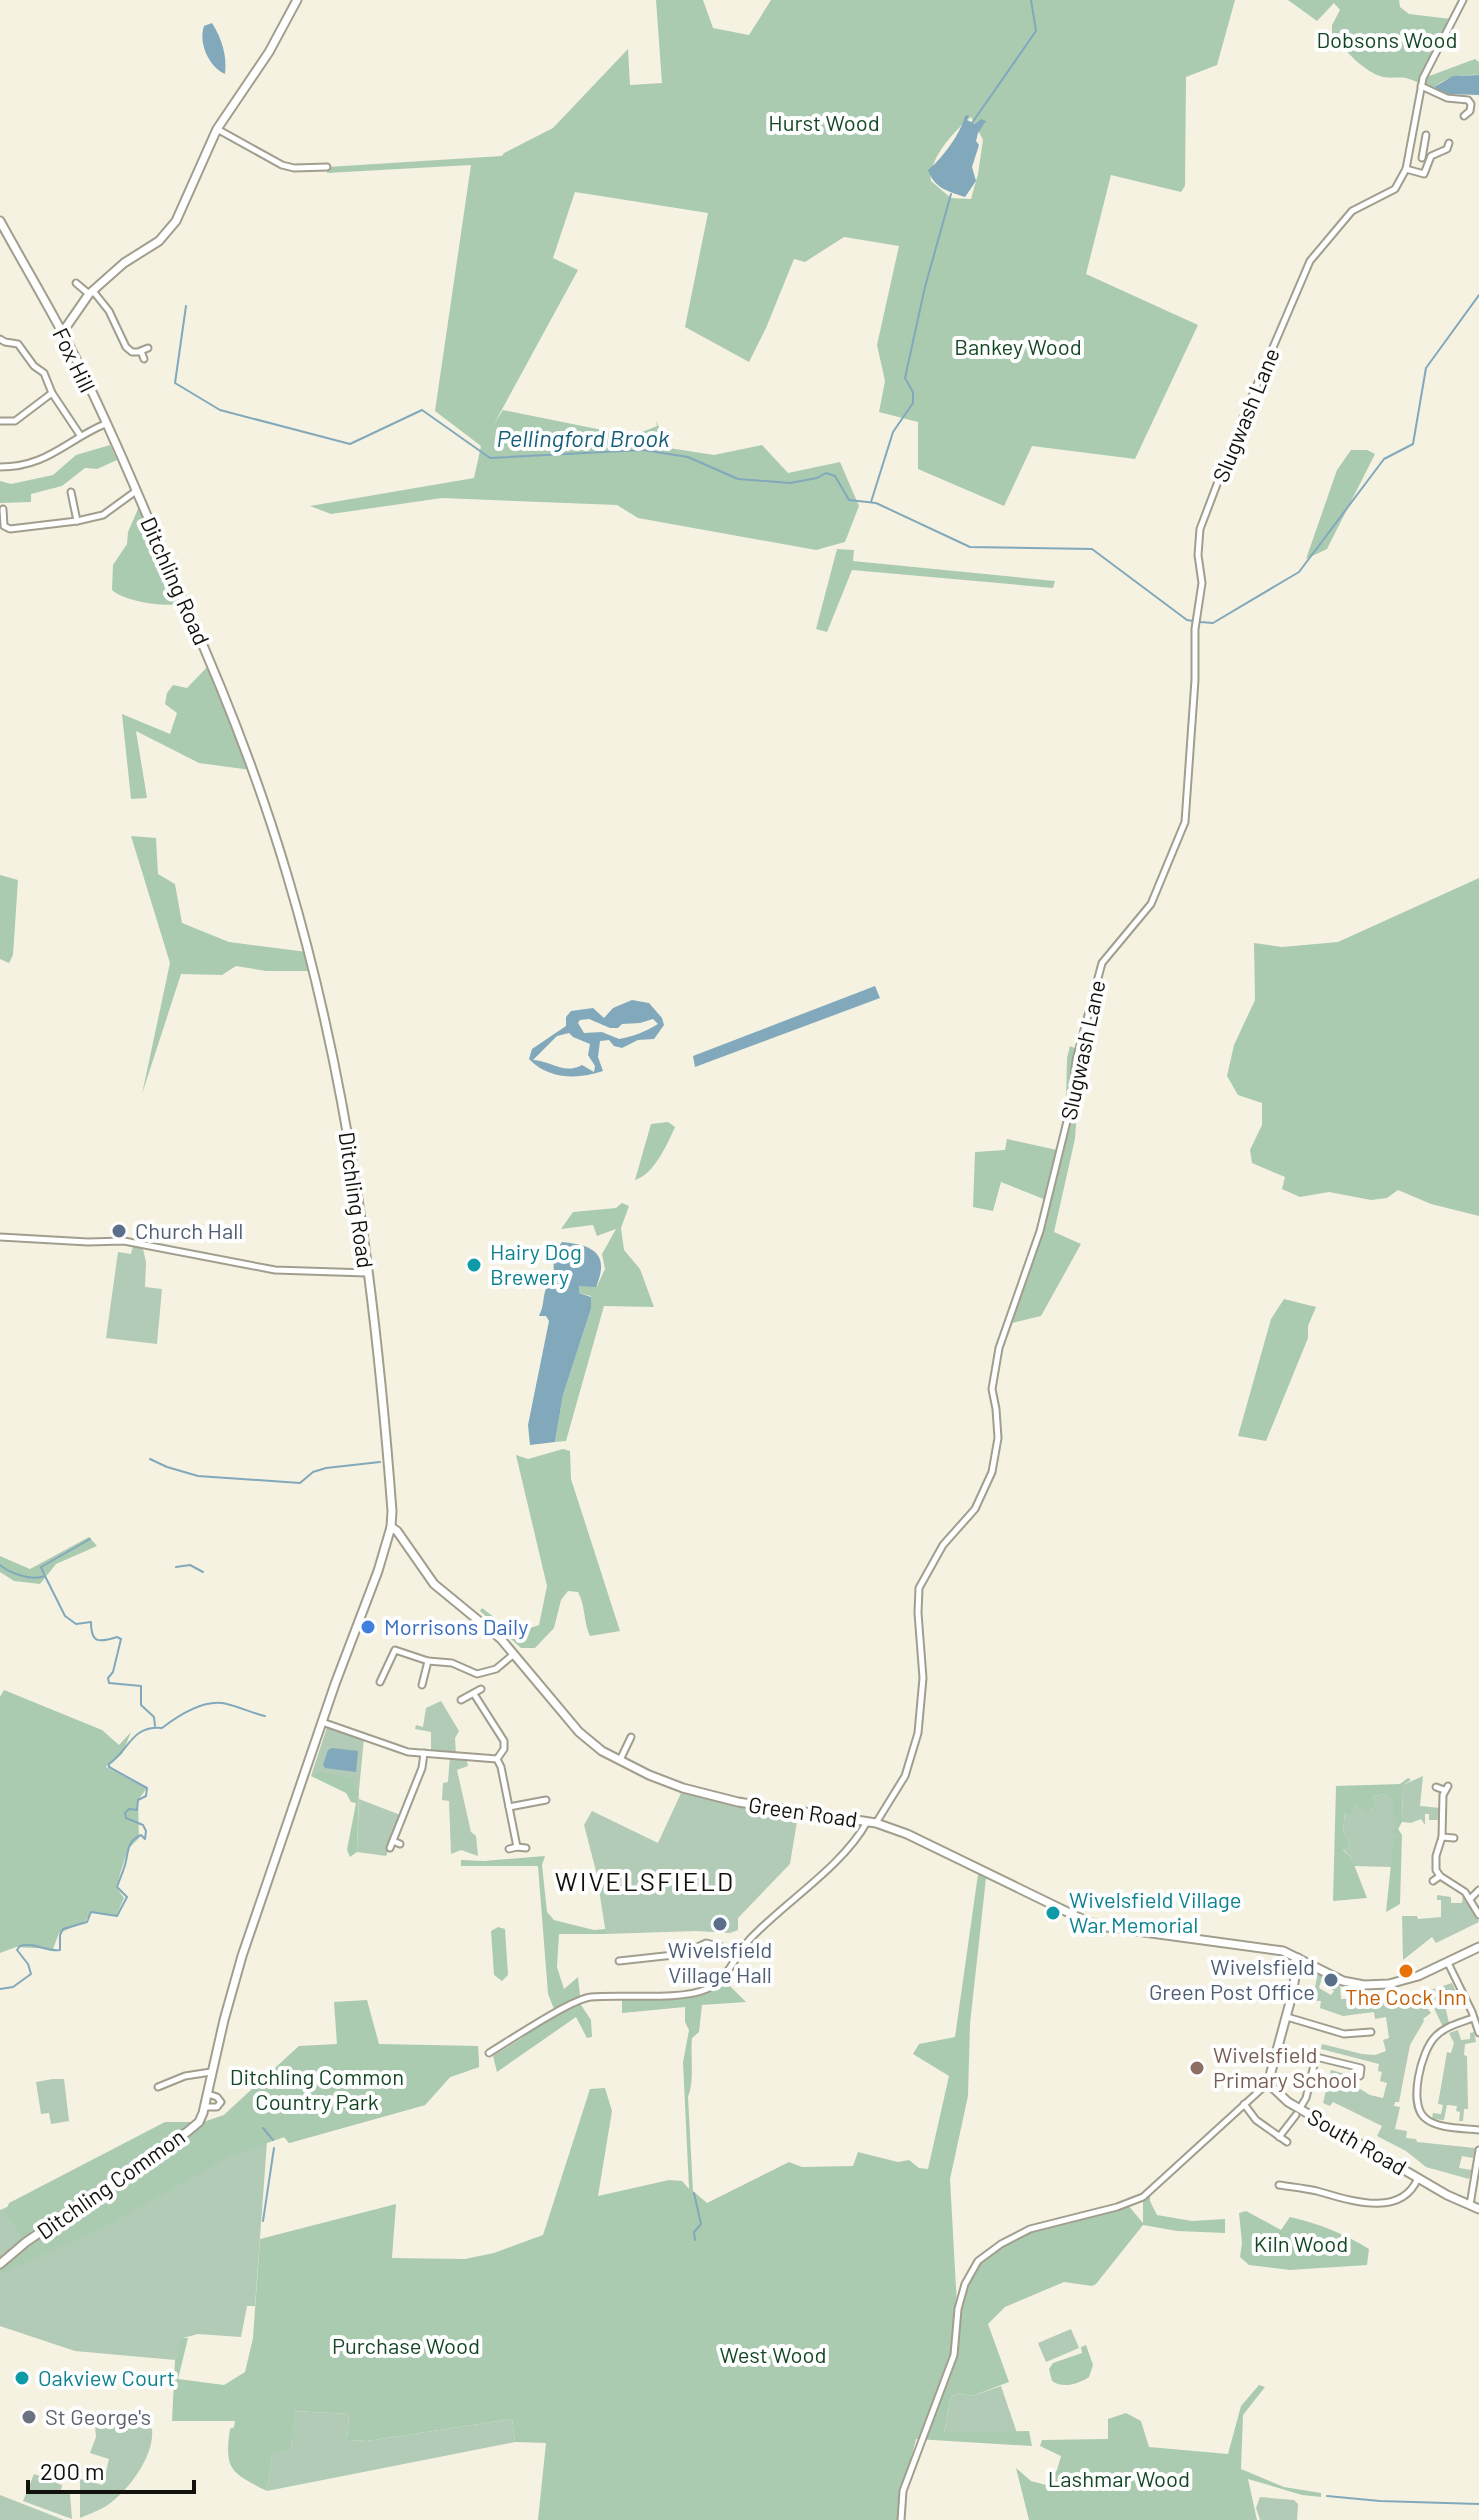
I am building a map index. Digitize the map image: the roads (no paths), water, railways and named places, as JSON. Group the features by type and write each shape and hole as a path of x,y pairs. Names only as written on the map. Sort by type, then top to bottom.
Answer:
{"main road":[{"path":"62,333 91,293 124,263 169,231 181,212 217,129 269,52 297,0"},
{"name":"Fox Hill","path":"0,221 62,333 141,502"},
{"name":"Ditchling Road","path":"141,502 205,647 288,877 339,1086 362,1226 386,1435 391,1527 259,1909"},
{"name":"Green Road","path":"391,1527 434,1584 481,1620 514,1654 579,1732 620,1761 683,1788 725,1799 876,1823 907,1834 1088,1922 1274,1949 1343,1981 1364,1985 1402,1981 1479,1947"},
{"name":"Ditchling Common","path":"0,2264 64,2215 199,2122 242,1956 259,1909"},
{"path":"1268,2083 1287,2017 1298,1958"},
{"name":"South Road","path":"1268,2083 1298,2112 1479,2209"}],"street":[{"path":"1449,143 1447,149 1431,156 1424,174 1406,169 1421,86 1463,0"},
{"path":"1421,86 1447,98 1468,100 1470,111 1464,116"},
{"path":"217,129 282,165 294,168 327,167"},
{"path":"1422,158 1426,135"},
{"path":"1410,146 1424,148"},
{"name":"Slugwash Lane","path":"876,1823 905,1776 918,1733 923,1678 917,1599 919,1588 943,1545 975,1509 992,1472 998,1438 992,1389 999,1348 1029,1268 1043,1218 1071,1105 1076,1060 1102,963 1151,904 1185,822 1195,680 1195,629 1202,583 1198,555 1200,529 1238,429 1310,261 1352,211 1395,189 1406,169"},
{"path":"76,283 109,311 126,347 132,352 144,349 144,359"},
{"path":"0,339 18,344 34,366 44,373 52,393 80,435"},
{"path":"0,421 15,421 52,393"},
{"path":"0,467 35,463 80,435 105,424"},
{"path":"3,509 4,526 10,529 77,521 103,515 136,491"},
{"path":"71,492 77,521"},
{"path":"0,1237 124,1241 275,1270 367,1273"},
{"path":"380,1682 395,1650 428,1661 452,1663 477,1674 496,1669 514,1654"},
{"path":"422,1685 428,1661"},
{"path":"461,1700 481,1689"},
{"path":"474,1694 504,1741 504,1749 497,1759"},
{"path":"322,1722 408,1752 497,1759"},
{"path":"620,1761 631,1737"},
{"path":"390,1848 422,1768 424,1753"},
{"path":"497,1759 517,1847"},
{"path":"1436,1787 1446,1788 1436,1870 1471,1898 1479,1915"},
{"path":"509,1807 546,1800"},
{"path":"489,2053 589,1997 703,1991 723,1979 739,1951 844,1851 867,1821"},
{"path":"1442,1837 1454,1838"},
{"path":"393,1841 400,1844"},
{"path":"509,1849 526,1848"},
{"path":"1433,1881 1440,1876"},
{"path":"1471,1898 1479,1890"},
{"path":"619,1961 683,1954 706,1943 739,1951"},
{"path":"1448,1963 1479,2033"},
{"path":"1287,2017 1344,2034 1371,2032"},
{"path":"1473,2018 1445,2028 1427,2046 1420,2069 1418,2103 1421,2114 1430,2121 1479,2130"},
{"path":"1279,2137 1306,2098 1316,2057 1361,2068 1360,2076"},
{"path":"158,2087 164,2079 211,2072"},
{"path":"901,2520 903,2491 954,2355 958,2309 965,2284 978,2261 1001,2244 1030,2229 1117,2207 1143,2197 1268,2083"},
{"path":"205,2107 217,2107 221,2102 208,2094"},
{"path":"1244,2104 1256,2120 1287,2142"},
{"path":"1470,2206 1479,2150"},
{"path":"1279,2185 1376,2204 1405,2196 1418,2178"}],"water":[{"path":"212,23 223,47 225,74 214,66 202,40 204,26"},
{"path":"1479,75 1479,95 1445,94 1434,87 1453,76"},
{"path":"969,115 967,120 975,124 981,119 986,121 976,141 979,145 972,167 976,181 965,197 938,185 928,170 945,153 965,116"},
{"path":"875,986 880,998 695,1067 693,1056"},
{"path":"632,1000 649,1003 664,1025 654,1039 638,1040 622,1048 614,1046 609,1040 600,1041 598,1057 603,1071 593,1074 554,1074 529,1059 532,1049 566,1026 566,1017 571,1011 593,1008 604,1018 613,1008","holes":["589,1019 610,1028 653,1019 658,1024 619,1039 602,1032 584,1033 578,1023","569,1033 590,1044 588,1055 595,1066 594,1072 582,1065 569,1069 533,1060 557,1036"]},
{"path":"562,1242 583,1246 596,1253 600,1259 600,1276 596,1287 579,1286 579,1293 591,1297 591,1309 563,1395 555,1442 530,1445 528,1425 549,1321 546,1316 539,1316 545,1292 555,1274 555,1258"},
{"path":"328,1750 358,1751 356,1772 325,1768 323,1765"}],"waterway":[{"path":"972,123 1036,31 1031,0"},
{"path":"871,502 893,432 913,403 913,392 905,378 925,287 951,194"},
{"name":"Pellingford Brook","path":"1200,622 1213,623 1299,572 1384,459 1413,444 1426,368 1479,295"},
{"name":"Pellingford Brook","path":"186,306 175,383 220,410 350,444 422,410 490,458 643,450 688,457 738,479 790,483 817,478 826,473 835,476 849,500 876,503 970,547 1092,549 1187,620 1193,621"},
{"path":"150,1459 198,1476 300,1483 313,1472 326,1468 380,1462"},
{"path":"44,1574 41,1567 90,1539"},
{"path":"0,1565 22,1576 45,1576 65,1616 76,1624 91,1622 92,1634 97,1640 121,1639 109,1683 141,1686 141,1705 154,1717 155,1726"},
{"path":"176,1567 190,1565 203,1572"},
{"path":"0,1989 13,1987 31,1974 28,1964 17,1950 20,1946 60,1950 63,1929 87,1922 91,1912 117,1916 127,1897 117,1887 132,1841 141,1835 145,1839 146,1831 143,1825 126,1818 125,1813 129,1809 137,1810 138,1800 146,1796 147,1788 109,1767 109,1764 131,1740 143,1731 162,1728 184,1713 210,1703 227,1704 265,1716"},
{"path":"263,2128 273,2140"},
{"path":"263,2221 274,2148"},
{"path":"694,2193 701,2224 694,2232 695,2240"},
{"path":"1327,2496 1479,2504"}],"place":[{"name":"Church Hall","path":"119,1231"},
{"name":"Hairy Dog Brewery","path":"474,1265"},
{"name":"Morrisons Daily","path":"368,1627"},
{"name":"Wivelsfield Village War Memorial","path":"1053,1913"},
{"name":"Wivelsfield Village Hall","path":"720,1924"},
{"name":"The Cock Inn","path":"1406,1971"},
{"name":"Wivelsfield Green Post Office","path":"1331,1980"},
{"name":"Wivelsfield Primary School","path":"1197,2068"},
{"name":"Oakview Court","path":"22,2378"},
{"name":"St George's","path":"29,2417"}],"district":[{"name":"WIVELSFIELD","path":"645,1882"}],"park label":[{"name":"Dobsons Wood","path":"1387,40"},
{"name":"Hurst Wood","path":"824,123"},
{"name":"Bankey Wood","path":"1018,347"},
{"name":"Ditchling Common Country Park","path":"317,2090"},
{"name":"Kiln Wood","path":"1301,2244"},
{"name":"Purchase Wood","path":"406,2346"},
{"name":"West Wood","path":"773,2355"},
{"name":"Lashmar Wood","path":"1119,2479"}]}
